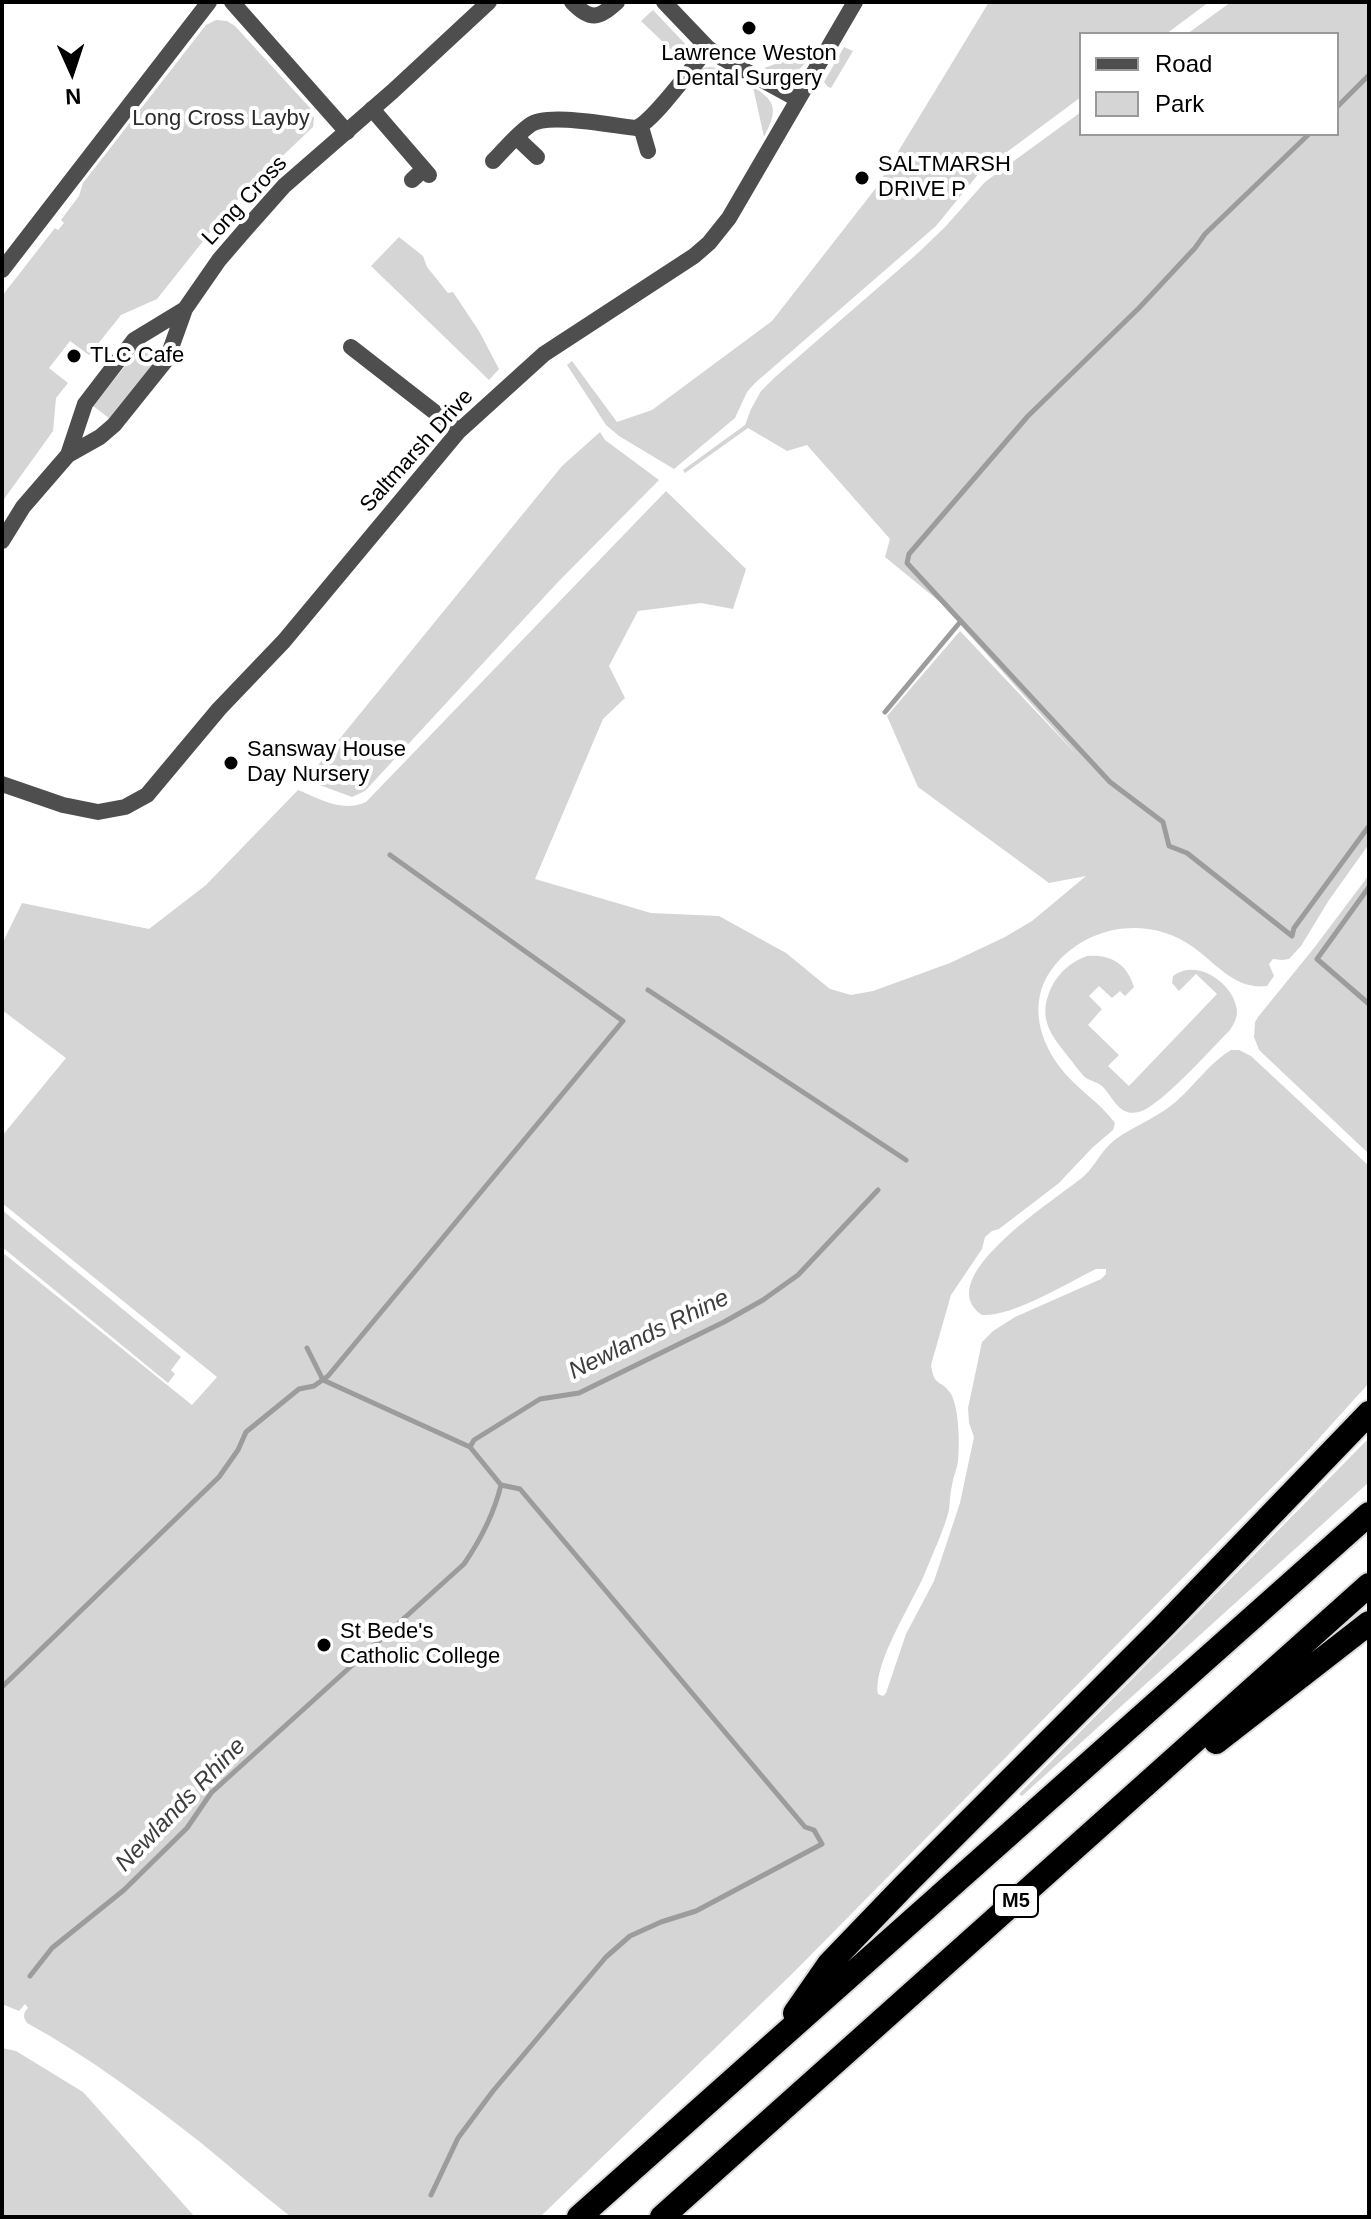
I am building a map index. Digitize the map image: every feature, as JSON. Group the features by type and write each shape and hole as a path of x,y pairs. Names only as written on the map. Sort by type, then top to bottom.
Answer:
{"highway":[{"path":"773,2045 829,1964 1366,1417"},
{"name":"M5","path":"579,2217 1369,1514"},
{"name":"M5","path":"662,2217 1369,1585"},
{"name":"M5","path":"1059,1863 1369,1623"}],"street":[{"path":"2,270 209,2"},
{"path":"232,2 347,132"},
{"name":"Long Cross","path":"2,541 23,507 68,455 100,437 123,415 167,359 185,309 219,260 284,186 489,2"},
{"path":"572,2 592,16 604,14 617,2"},
{"path":"664,2 708,48 797,99"},
{"name":"Saltmarsh Drive","path":"2,784 63,805 98,812 125,807 147,795 219,709 284,641 459,431 544,354 694,256 709,243 729,218 855,2"},
{"path":"493,161 530,125 549,119 641,127 708,48"},
{"path":"372,109 422,174"},
{"path":"641,127 648,151"},
{"path":"517,138 537,157"},
{"name":"Long Cross","path":"68,455 85,404 134,340 185,309"},
{"path":"351,347 459,431"}],"green space":[{"path":"989,2 1209,2 1169,32 1079,32 1079,98 980,172 936,226 755,383 747,392 735,418 674,469 606,425 567,365 572,361 617,422 652,410 772,321 876,188"},
{"path":"1231,2 1369,2 1369,844 1301,946 1289,959 1273,959 1269,964 1274,976 1267,986 1236,980 1176,937 1139,928 1102,933 1085,941 1069,951 1047,977 1039,1002 1045,1042 1065,1074 1115,1123 1113,1130 1059,1183 985,1237 982,1249 951,1295 931,1365 934,1377 948,1389 956,1408 959,1445 949,1510 921,1581 888,1648 878,1680 878,1694 883,1696 886,1693 906,1634 934,1581 960,1503 974,1437 968,1408 982,1342 1015,1317 1101,1279 1106,1269 1096,1269 1024,1305 995,1314 982,1315 970,1299 972,1281 984,1260 1004,1240 1084,1176 1111,1144 1173,1104 1231,1050 1251,1056 1369,1166 1369,1383 1304,1455 793,1973 540,2217 291,2217 137,2094 27,2023 24,2015 28,2008 25,2004 19,2011 2,2004 2,1252 192,1405 217,1377 2,1203 2,1136 66,1058 2,1010 2,944 22,903 149,929 206,885 298,790 340,805 366,802 666,491 746,569 733,609 701,603 638,611 609,666 625,698 603,719 535,879 651,913 719,916 786,953 830,989 851,995 873,991 950,963 1032,921 1086,876 1049,883 918,787 887,716 960,631 1078,756 940,602 885,557 890,539 807,445 787,451 748,428 685,473 683,470 745,425 761,391 918,253 985,182 1079,113 1079,136 1339,136 1339,32 1190,32"},
{"path":"653,10 691,50 694,55 688,66 641,21"},
{"name":"Long Cross Layby","path":"216,20 235,26 311,109 313,127 227,211 157,299 121,315 89,355 70,341 49,368 68,383 56,398 53,431 2,502 2,296 55,228 58,230 64,223 61,220 79,196 83,183 206,25"},
{"path":"844,47 853,51 831,88 828,87 824,82"},
{"path":"813,51 793,73 780,74 764,68"},
{"path":"710,67 730,75 721,89 695,74 702,68"},
{"path":"753,87 767,98 773,109 764,137"},
{"path":"399,237 423,256 427,267 448,293 453,292 479,331 499,369 489,380 371,266"},
{"path":"141,346 157,359 109,418 93,406"},
{"path":"600,432 605,440 659,480 558,582 365,791 352,797 306,780 562,466"},
{"path":"1369,875 1369,1154 1259,1050 1254,1037 1258,1017"},
{"path":"1087,956 1117,962 1127,972 1134,987 1125,996 1120,991 1112,998 1099,986 1089,996 1102,1009 1088,1025 1119,1055 1108,1066 1129,1086 1217,994 1196,974 1179,991 1172,983 1173,976 1193,970 1213,976 1230,991 1235,1001 1237,1011 1230,1030 1173,1088 1139,1112 1126,1112 1102,1086 1086,1078 1048,1026 1045,1009 1057,977"},
{"path":"2,1210 181,1357 171,1370 175,1374 168,1383 2,1247"},
{"path":"1369,1438 1369,1482 1022,1796 1019,1794"},
{"path":"2,2048 16,2051 83,2092 195,2217 2,2217"}],"waterway":[{"path":"1339,105 1369,75"},
{"path":"1307,136 1205,234 1139,308 1028,416 909,554 907,563 1110,782 1163,822 1169,846 1187,853 1292,936 1294,928 1369,826"},
{"path":"885,712 961,621"},
{"path":"2,1687 219,1477 238,1450 246,1432 299,1389 314,1386 328,1376 623,1021 390,855"},
{"path":"1369,887 1317,959 1369,1004"},
{"path":"648,990 906,1160"},
{"name":"Newlands Rhine","path":"30,1976 52,1948 124,1890 187,1828 211,1793 464,1564 486,1526 501,1485 470,1447 474,1440 540,1399 579,1393 763,1300 798,1275 878,1190"},
{"path":"307,1348 323,1380 470,1447"},
{"path":"431,2195 458,2138 493,2091 606,1957 630,1936 696,1911 822,1844 814,1830 805,1827 520,1489 501,1485"}],"place":[{"name":"Lawrence Weston Dental Surgery","path":"749,28"},
{"name":"SALTMARSH DRIVE P","path":"862,178"},
{"name":"TLC Cafe","path":"74,356"},
{"name":"Sansway House Day Nursery","path":"231,763"},
{"name":"St Bede's Catholic College","path":"324,1645"}]}
